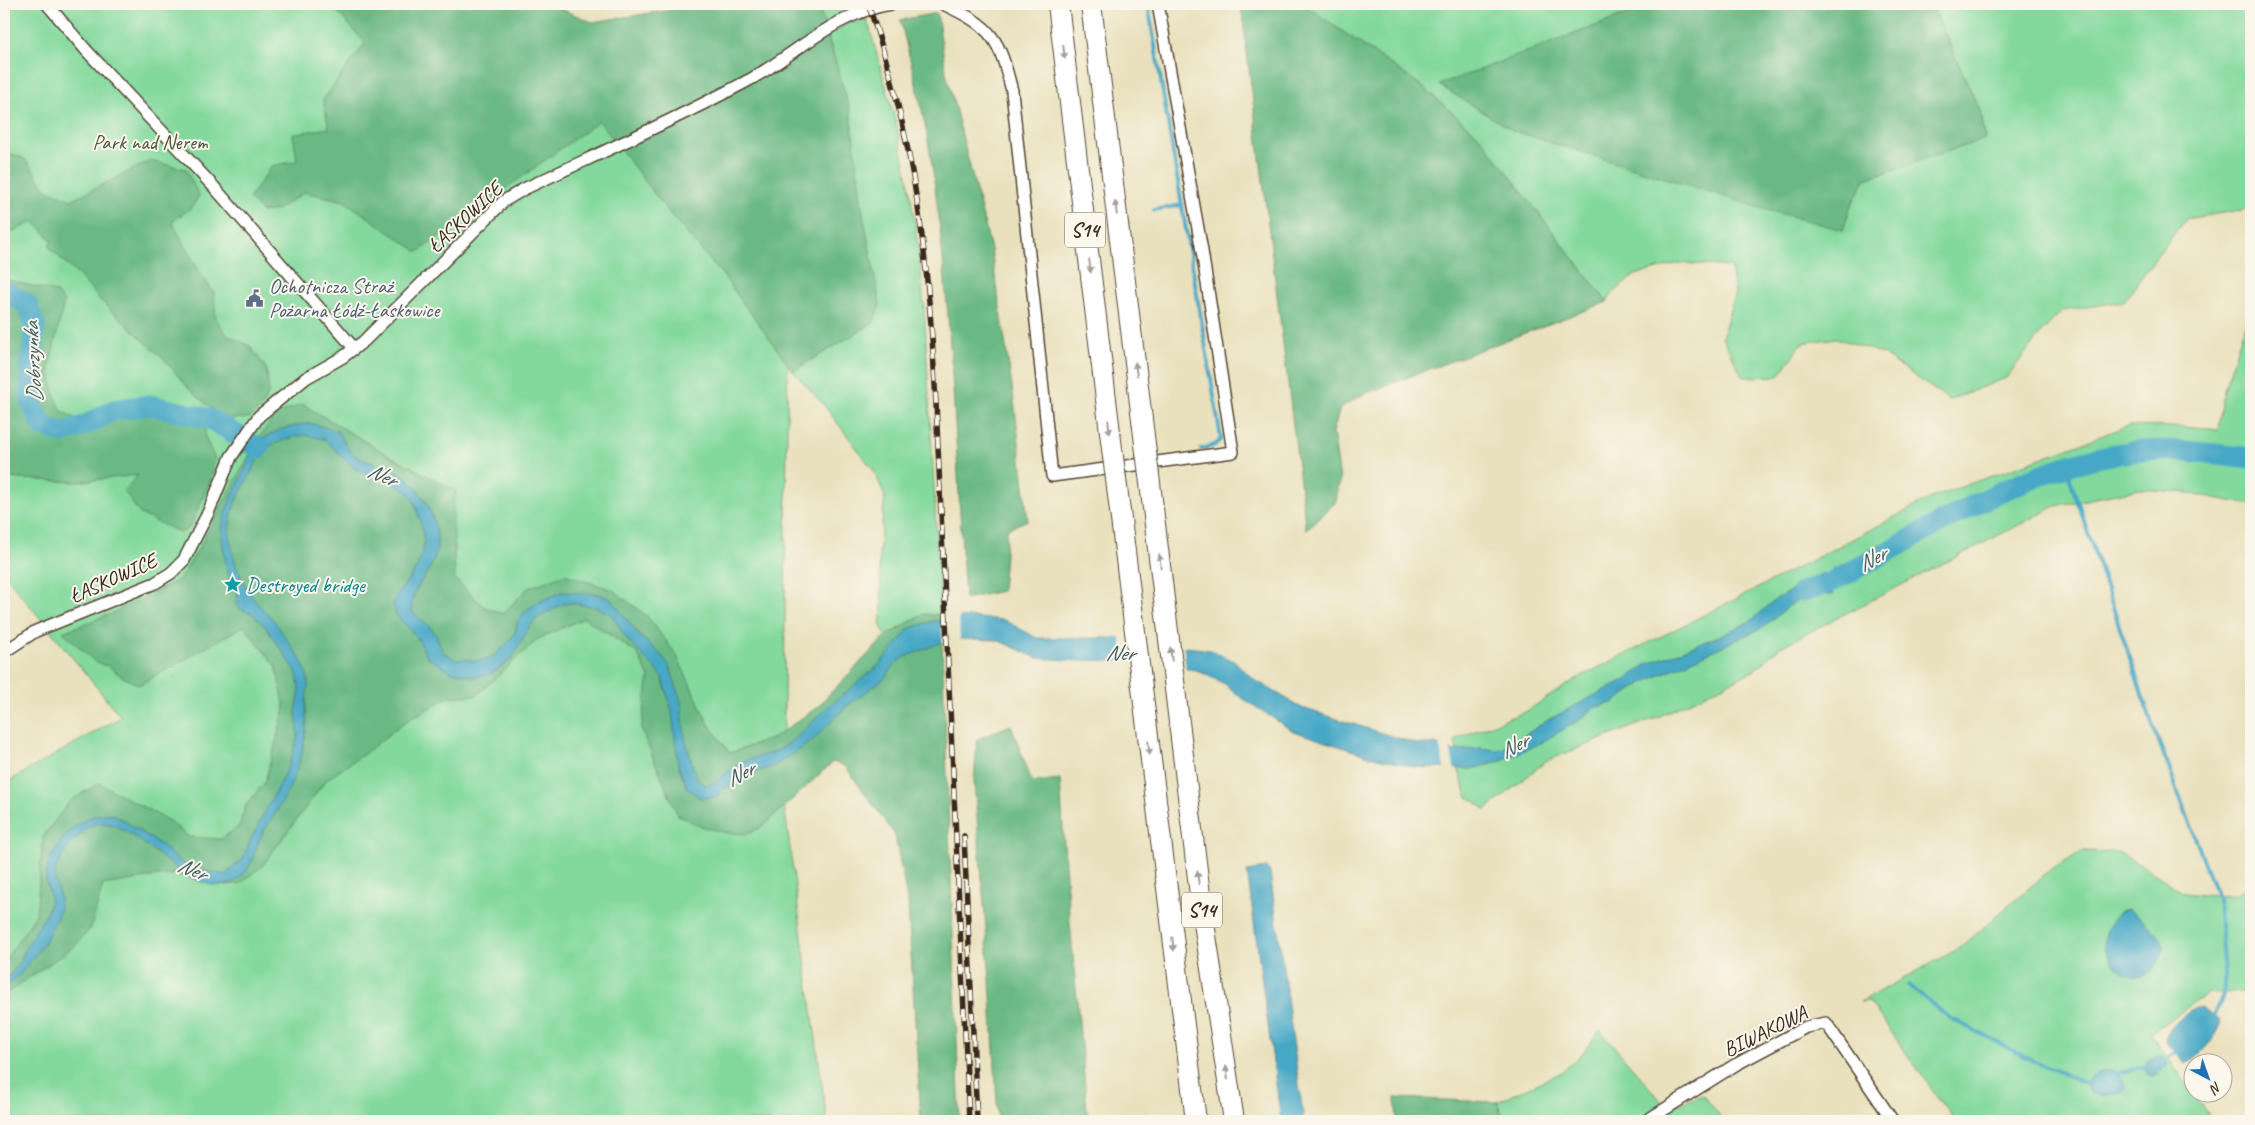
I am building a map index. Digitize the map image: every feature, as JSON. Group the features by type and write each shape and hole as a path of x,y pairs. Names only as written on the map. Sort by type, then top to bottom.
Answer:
{"highway":[{"name":"S14","path":"1058,4 1196,1121"},
{"name":"S14","path":"1091,4 1201,903 1234,1121"}],"street":[{"path":"47,4 86,50 214,187 354,348"},
{"name":"ŁASKOWICE","path":"4,652 36,631 155,583 171,573 189,552 235,451 259,416 282,395 354,348 424,282 504,201 524,189 666,123 753,78 845,18 870,8 891,4"},
{"path":"943,4 978,21 990,33 1004,58 1012,91 1052,476 1233,452 1202,251 1158,4"},
{"name":"BIWAKOWA","path":"1646,1121 1735,1065 1806,1027 1826,1023 1893,1121"}],"green space":[{"name":"Park nad Nerem","path":"4,4 334,4 732,89 788,338 783,797 827,1121 4,1121 4,784 121,717 4,574"},
{"path":"331,4 549,4 592,22 711,4 813,4 819,7 850,110 862,207 880,305 873,323 793,371 722,274 670,214 599,121 418,252 344,201 305,192 277,210 262,212 249,198 272,166 297,161 293,134 329,128 323,100 365,43"},
{"path":"821,4 862,5 824,25 819,7"},
{"path":"1241,4 1303,4 1423,87 1480,137 1607,302 1364,394 1340,408 1333,432 1340,479 1336,502 1306,530"},
{"path":"1303,4 1654,4 1440,85 1843,230 1850,208 1865,179 1985,138 1981,113 1931,4 2251,4 2251,206 2242,210 2185,219 2124,301 2062,311 2042,332 2006,378 1949,400 1883,354 1836,338 1802,343 1779,376 1743,377 1722,337 1735,293 1731,267 1680,263 1635,275 1612,294 1607,302 1480,137 1423,87"},
{"path":"1654,4 1931,4 1981,113 1985,139 1865,179 1850,208 1843,230 1764,209 1514,131 1439,85"},
{"path":"937,13 946,72 991,249 1014,400 1028,520 1007,529 1002,591 965,599 945,278 927,133 900,20"},
{"path":"867,19 896,123 909,184 918,245 924,306 941,616 924,614 886,636 880,624 882,610 879,554 885,496 874,471 824,405 793,371 873,323 850,110 828,36 852,20 854,23"},
{"path":"4,151 25,159 46,189 71,200 150,161 186,169 199,196 191,208 172,222 200,273 214,292 216,319 227,335 250,346 266,368 269,391 263,405 250,418 227,419 190,390 164,359 100,300 82,279 49,247 52,241 34,221 12,232 4,219"},
{"path":"4,279 56,292 64,302 49,368 54,392 61,410 74,418 88,418 105,408 141,397 187,405 210,413 205,428 205,437 215,459 211,479 190,527 181,533 140,514 124,491 138,475 76,482 4,478 4,391 11,354 7,338 4,334"},
{"path":"2251,306 2251,505 2190,493 2140,489 2056,506 1780,647 1753,671 1660,716 1546,761 1486,810 1467,796 1459,771 1455,739 1527,711 1576,679 1770,582 1931,498 2128,426 2212,428 2218,431 2224,390"},
{"path":"302,404 383,452 456,491 453,506 455,579 483,606 503,614 528,588 565,574 613,590 647,616 676,654 709,725 730,753 774,738 817,707 886,636 924,614 941,616 960,1121 921,1121 908,904 895,835 845,766 833,762 762,827 747,834 726,833 697,825 677,814 641,729 649,677 637,653 584,618 538,639 477,695 449,697 403,723 364,754 326,780 263,865 240,884 223,885 172,874 103,885 91,928 75,946 4,995 4,962 36,915 43,837 70,801 99,783 169,821 189,837 221,839 239,826 246,805 265,782 285,708 276,666 244,626 139,685 121,676 110,667 94,661 63,632 115,612 179,580 196,553 259,437 277,414"},
{"path":"1011,725 1032,782 1060,779 1066,878 1088,1121 998,1121 990,979 974,781 977,739"},
{"path":"2082,851 2118,852 2184,893 2213,896 2235,895 2251,885 2251,967 2245,969 2243,992 2209,993 2150,1033 2182,1078 2182,1102 2199,1102 2213,1121 1955,1121 1869,1001 1860,1002 1960,948 2051,869"},
{"path":"1600,1030 1667,1108 1703,1095 1724,1121 1505,1121 1497,1102 1560,1073 1581,1055"},
{"path":"1395,1098 1497,1102 1505,1121 1397,1121"}],"water":[{"path":"303,424 314,424 337,431 354,455 363,460 394,470 413,484 421,494 432,517 437,541 433,561 414,595 412,611 434,631 443,652 457,660 475,661 490,659 506,645 515,633 517,623 524,612 536,603 561,592 598,594 611,599 638,634 669,665 681,701 685,738 692,764 698,780 708,785 716,782 738,763 777,751 794,740 830,705 877,667 910,628 933,621 969,617 1004,620 1037,638 1118,638 1211,650 1234,661 1255,680 1302,708 1417,744 1435,744 1453,751 1480,748 1498,750 1508,746 1548,720 1628,678 1647,664 1727,633 1752,620 1776,599 1823,573 1834,594 1811,593 1790,605 1762,628 1651,679 1615,702 1594,708 1581,719 1537,745 1492,764 1471,769 1414,767 1369,756 1293,731 1239,696 1225,684 1196,670 1130,662 1037,658 997,640 962,639 940,643 905,657 896,663 884,679 847,706 814,739 798,751 772,767 737,778 715,797 700,798 687,788 678,765 672,711 662,677 628,641 611,614 598,608 572,603 563,604 536,619 529,627 512,659 488,675 476,677 452,672 428,658 417,637 396,615 393,605 395,598 416,569 422,555 424,542 422,527 413,498 396,485 354,468 324,439 304,435 294,437 271,445 261,452 235,504 229,527 233,555 243,581 257,603 274,621 299,657 305,669 308,682 306,730 297,770 280,806 261,835 251,863 237,880 219,886 200,881 180,870 122,829 104,823 89,827 68,848 56,868 55,878 60,898 60,907 52,928 38,952 4,989 4,980 17,966 50,903 46,877 53,853 69,831 91,817 103,814 115,815 161,845 179,861 194,869 225,875 243,859 250,841 288,767 298,734 296,711 300,690 296,671 265,626 251,613 242,610 235,604 238,595 233,588 229,576 222,532 227,508 250,457 250,447 243,442 248,434 260,440 279,430"},
{"path":"1267,868 1270,872 1304,1121 1281,1121 1247,871"},
{"path":"2127,909 2153,929 2164,944 2156,966 2144,975 2133,976 2124,973 2113,962 2105,948 2105,935 2111,923 2120,911"},
{"path":"2201,1007 2219,1019 2221,1024 2219,1030 2206,1047 2200,1052 2182,1052 2182,1060 2167,1044 2165,1038 2180,1019"},
{"path":"2156,1056 2162,1056 2168,1065 2156,1075 2151,1076 2144,1067 2147,1061"},
{"path":"2111,1070 2122,1079 2125,1087 2123,1091 2103,1097 2089,1092 2086,1083 2091,1077 2100,1072"}],"pier":[{"path":"959,615 960,642 943,645 941,617"},
{"path":"1121,636 1183,643 1186,671 1124,664"},
{"path":"1439,743 1450,747 1455,772 1445,772"}],"waterway":[{"path":"1148,4 1221,438 1215,445 1201,449"},
{"path":"1154,210 1182,205"},
{"name":"Dobrzynka","path":"4,290 28,305 35,326 30,372 31,403 43,426 62,433 86,425 114,410 149,405 210,419 259,448"},
{"name":"Ner","path":"1802,592 1831,582 1939,523 2013,486 2051,471 2090,459 2131,452 2161,450 2251,458"},
{"path":"2066,467 2150,718 2218,898 2225,988 2212,1018"},
{"path":"1908,985 1950,1018 2035,1062 2086,1083 2090,1082"},
{"path":"2164,1061 2178,1050"},
{"path":"2114,1074 2148,1066"}],"railway":[{"path":"868,4 884,54 908,152 924,250 929,300 936,403 969,1121"},
{"path":"964,836 977,1121"}],"place":[{"name":"Ochotnicza Straż Pożarna Łódź-Łaskowice","path":"255,298"},
{"name":"Destroyed bridge","path":"232,585"}]}
